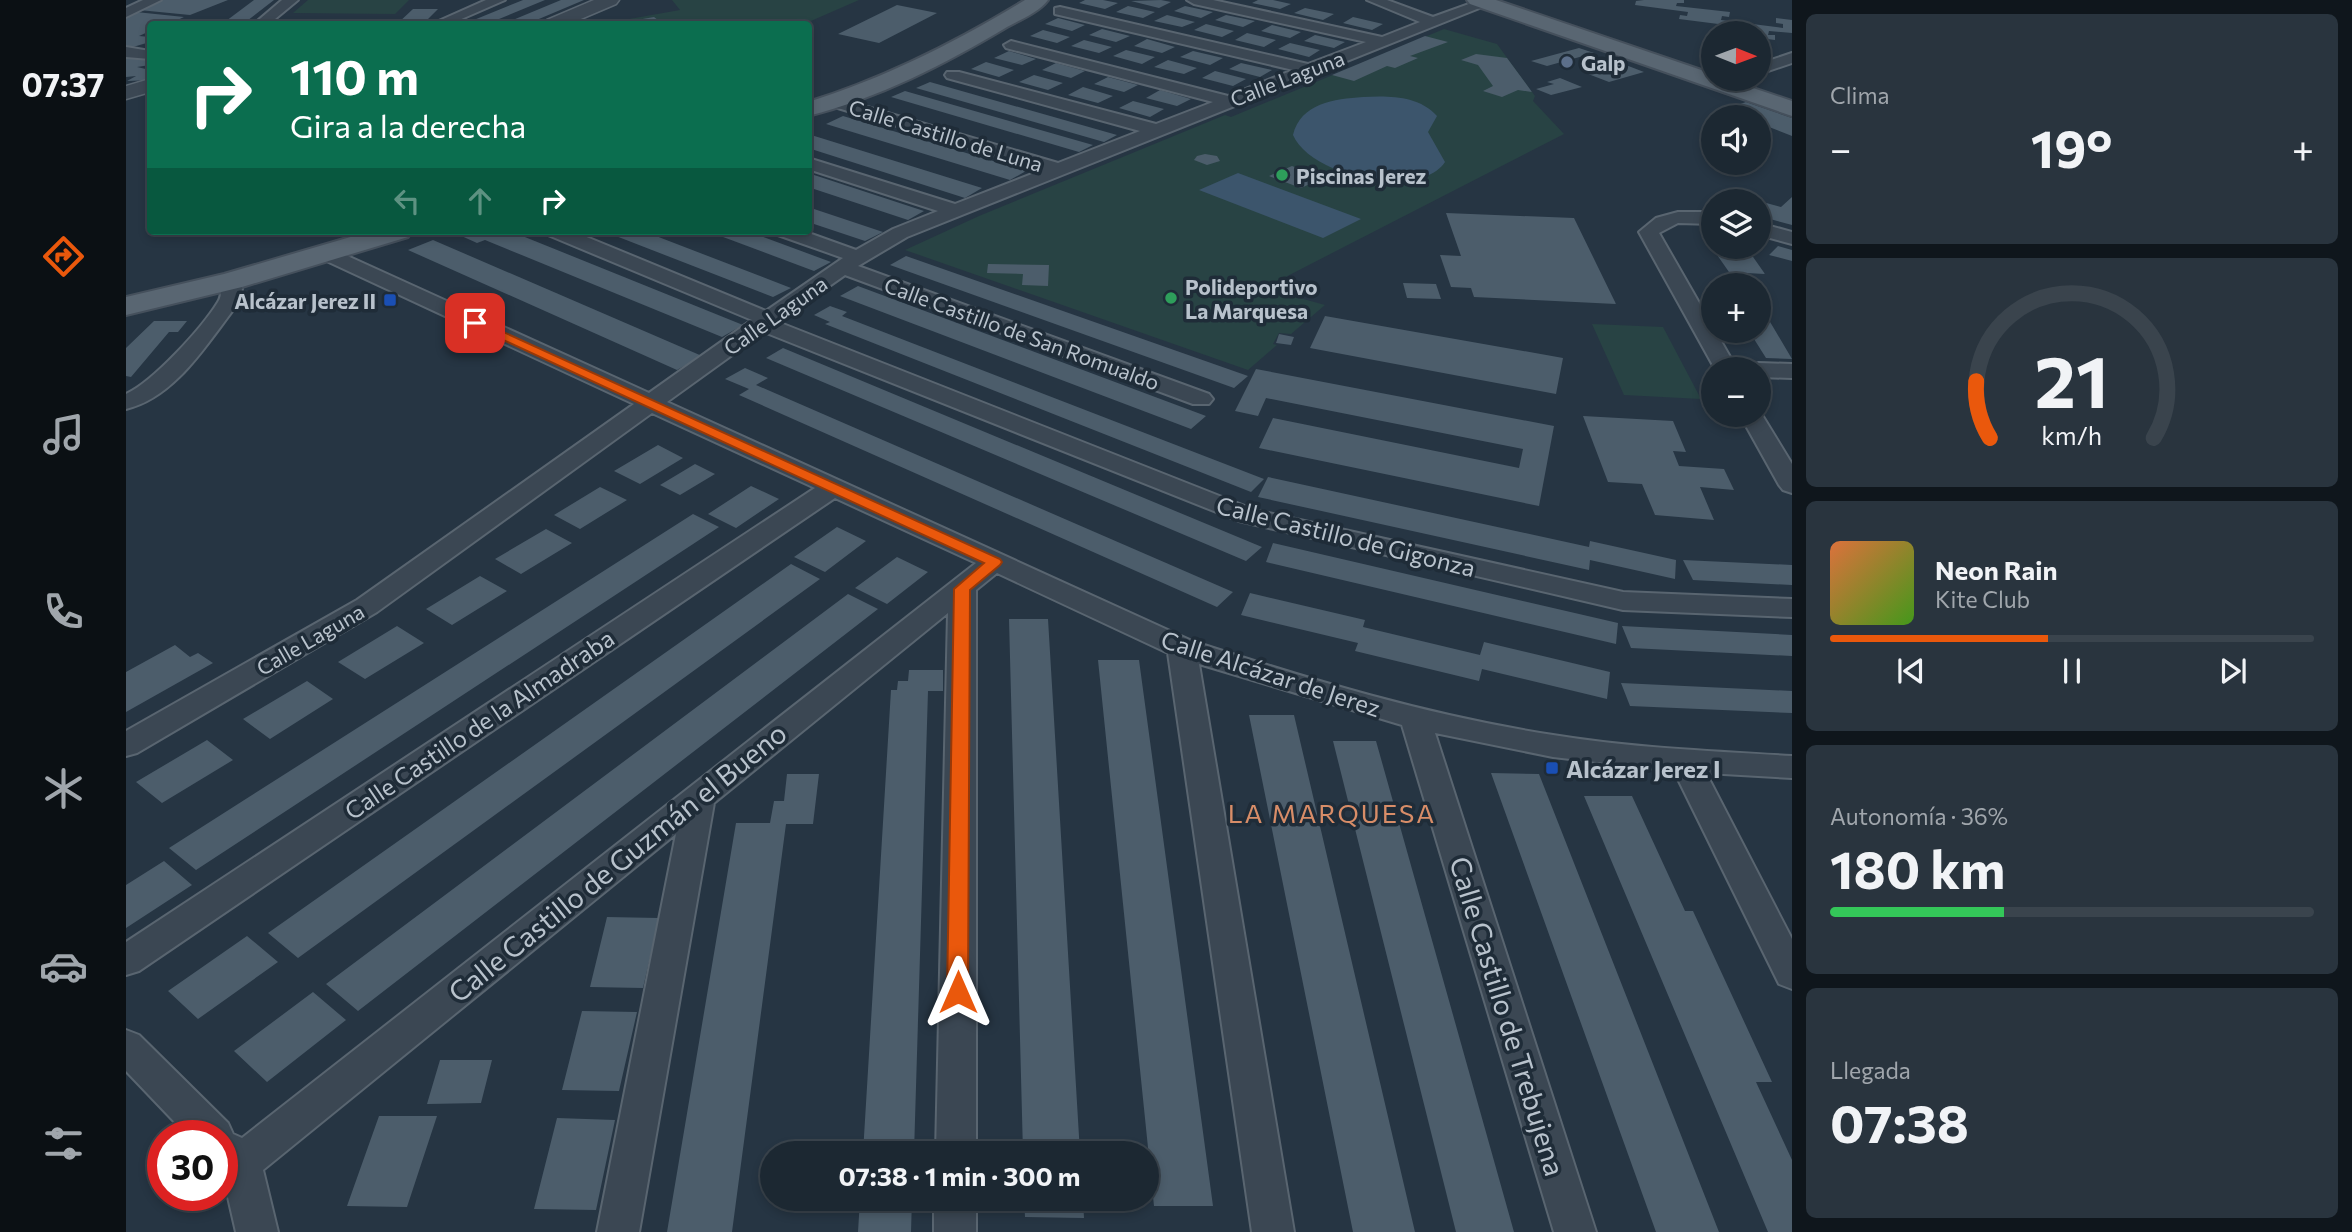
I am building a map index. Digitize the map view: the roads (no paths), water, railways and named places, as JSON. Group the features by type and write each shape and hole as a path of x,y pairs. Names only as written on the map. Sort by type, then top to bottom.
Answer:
{"main road":[{"path":"812,97 916,58 1017,0"},
{"path":"812,108 834,102 918,68 970,43 1038,0"},
{"path":"1489,1 1701,68"},
{"path":"1489,1 1792,109"},
{"path":"1769,91 1792,99"},
{"path":"126,294 190,280 345,235"},
{"path":"126,306 232,281 386,235"}],"street":[{"path":"126,13 154,0"},
{"path":"265,21 291,0"},
{"path":"446,21 498,0"},
{"path":"561,21 610,0"},
{"path":"1194,0 1381,41"},
{"path":"1374,0 1432,22"},
{"name":"Calle Laguna","path":"126,745 367,606 765,321 851,262 900,233 1229,100 1489,1"},
{"path":"1060,11 1309,69"},
{"path":"1011,45 1229,100"},
{"path":"126,52 147,55"},
{"path":"1771,65 1792,58"},
{"path":"953,75 1157,130"},
{"path":"126,84 147,85"},
{"path":"126,93 147,86"},
{"name":"Calle Castillo de Luna","path":"834,102 1059,169"},
{"path":"812,164 953,210"},
{"path":"1701,218 1660,221 1649,232 1719,357"},
{"path":"1771,232 1792,238"},
{"name":"Calle Castillo de Gigonza","path":"564,235 765,321 1210,503 1248,516 1623,601 1792,608"},
{"name":"Calle Castillo de San Romualdo","path":"794,235 851,262 1201,399"},
{"name":"Calle Alcázar de Jerez","path":"325,253 1182,648 1304,689 1415,719 1553,746 1684,760 1792,767"},
{"path":"126,402 147,393 174,369 230,301 232,281"},
{"path":"1771,370 1792,371"},
{"path":"1759,427 1792,485"},
{"name":"Calle Castillo de la Almadraba","path":"126,961 831,488"},
{"name":"Calle Castillo de Guzmán el Bueno","path":"238,1139 699,797 995,562"},
{"path":"956,1141 962,589"},
{"path":"1182,648 1273,1232"},
{"name":"Calle Castillo de Trebujena","path":"1415,719 1575,1232"},
{"path":"1684,760 1792,974"},
{"path":"618,1232 699,797"},
{"path":"126,1046 199,1120"},
{"path":"238,1181 257,1232"},
{"path":"955,1211 955,1232"}],"water":[{"path":"1363,97 1402,98 1429,109 1437,116 1428,132 1445,162 1432,173 1413,180 1366,178 1342,172 1321,162 1304,150 1293,135 1297,124 1311,109 1330,101"},
{"path":"1238,173 1361,219 1323,238 1199,190"}],"place":[{"name":"Galp","path":"1567,62"},
{"name":"Piscinas Jerez","path":"1282,175"},
{"name":"Polideportivo La Marquesa","path":"1171,298"},
{"name":"Alcázar Jerez II","path":"390,300"},
{"name":"Alcázar Jerez I","path":"1552,768"}],"district":[{"name":"LA MARQUESA","path":"1332,812"}]}
